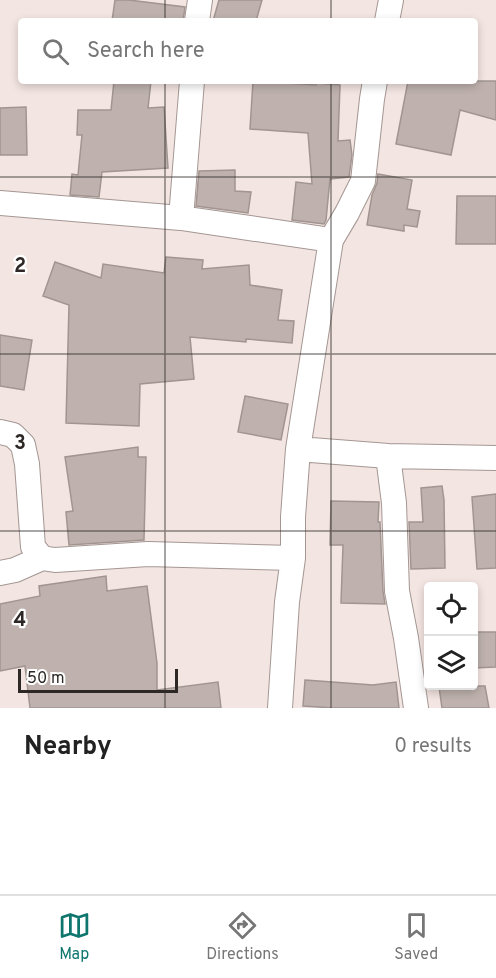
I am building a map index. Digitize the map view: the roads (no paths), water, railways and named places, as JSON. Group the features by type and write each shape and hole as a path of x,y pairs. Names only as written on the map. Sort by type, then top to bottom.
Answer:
{"street":[{"path":"197,18 200,0"},
{"path":"388,18 391,0"},
{"path":"182,218 192,84"},
{"path":"280,708 287,602 293,558 292,517 298,449 331,240 363,181 374,84"},
{"path":"0,202 182,218 331,240"},
{"path":"0,432 13,435 23,445 27,464 33,548 42,558"},
{"path":"298,449 388,456 496,458"},
{"path":"388,456 394,503 397,591 416,708"},
{"path":"0,573 15,570 42,558 55,560 148,554 293,558"}]}
